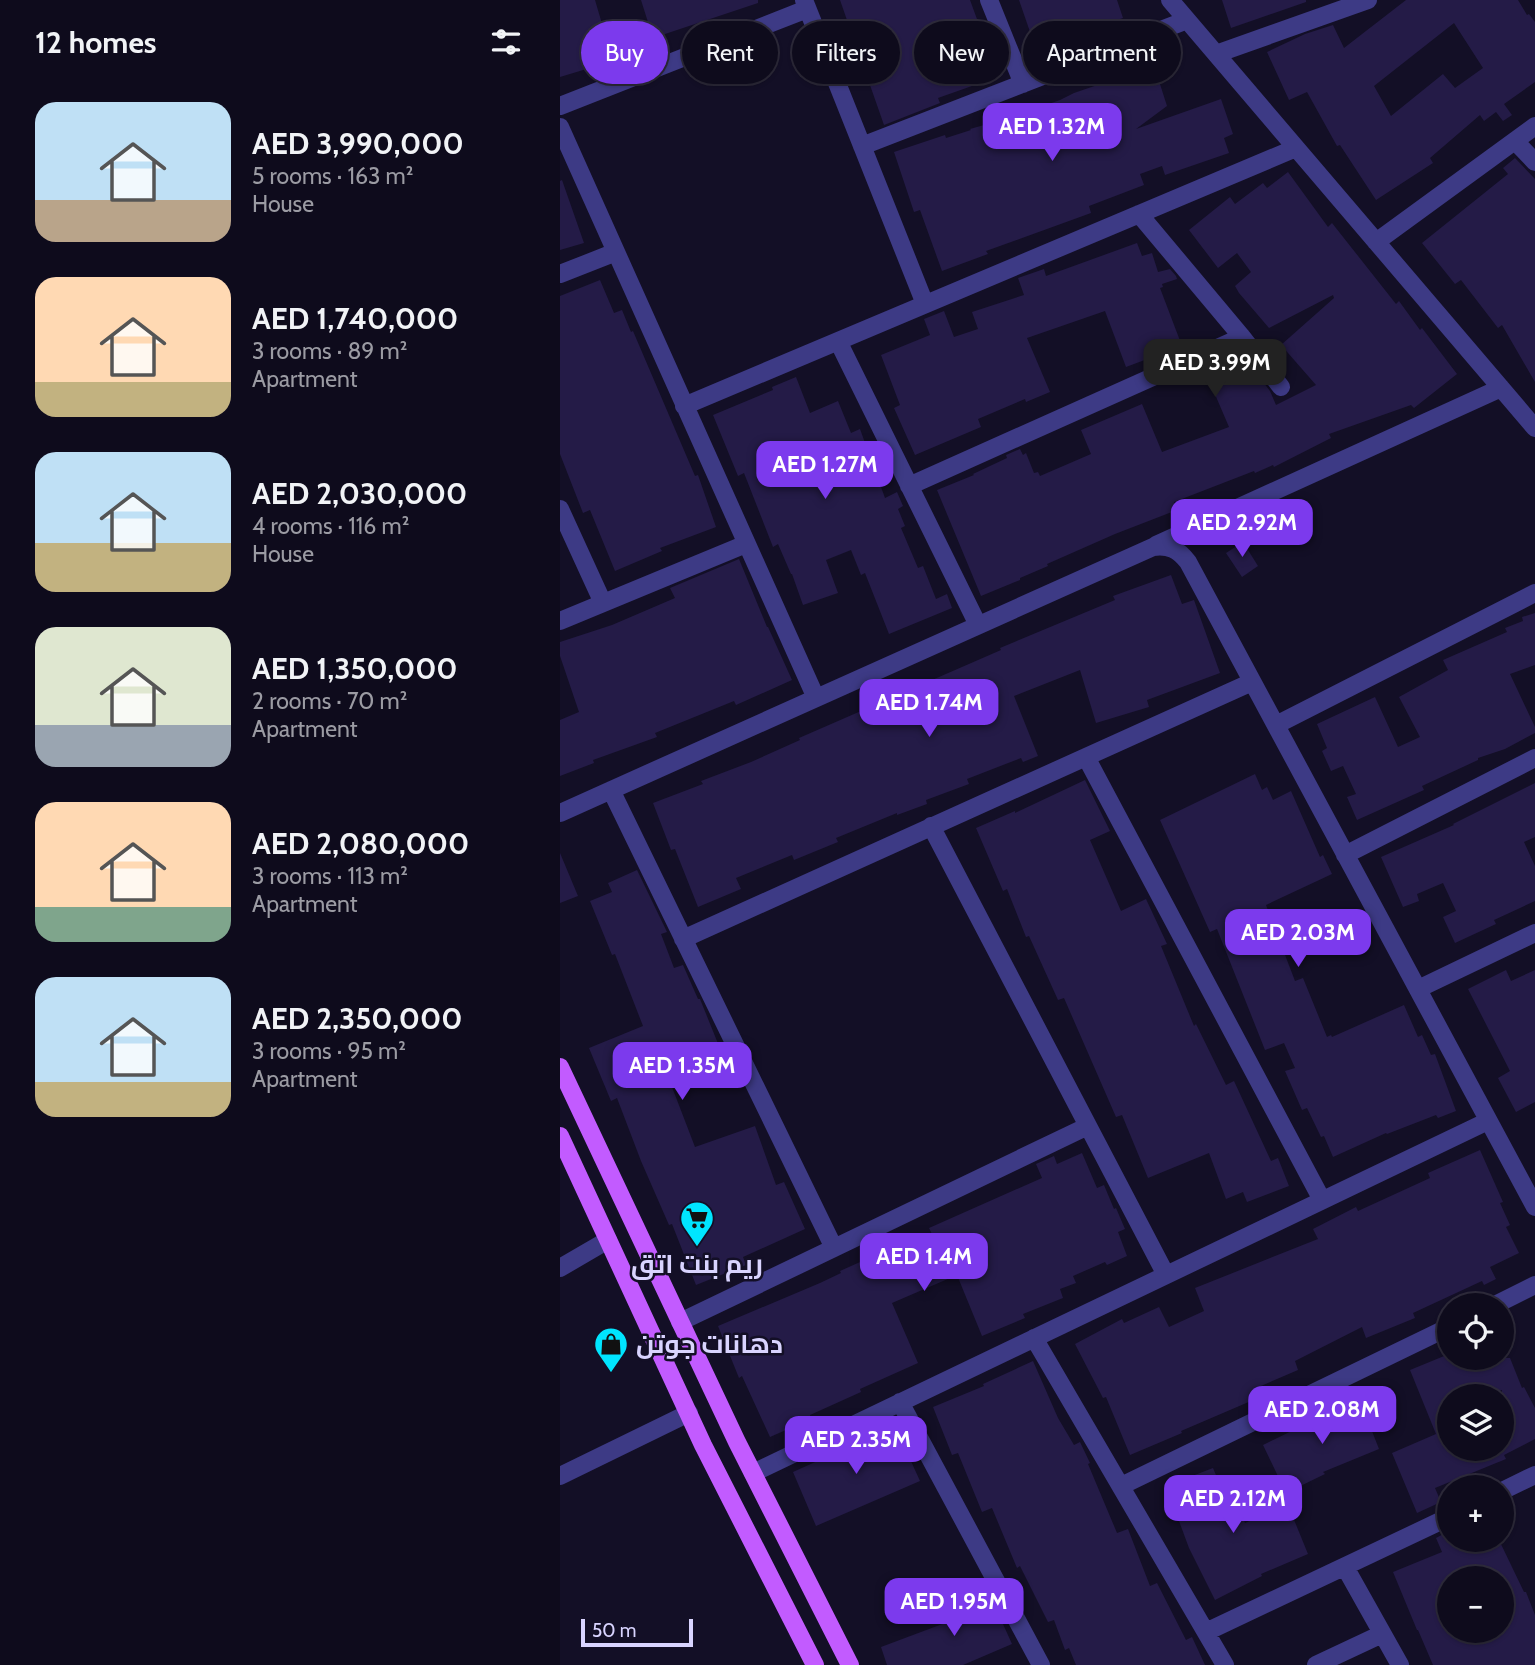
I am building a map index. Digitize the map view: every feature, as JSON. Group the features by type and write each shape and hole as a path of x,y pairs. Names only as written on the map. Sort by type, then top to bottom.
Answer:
{"main road":[{"path":"560,1067 753,1473 850,1665"},
{"path":"560,1136 689,1413 815,1665"}],"street":[{"path":"862,146 1023,84 989,0"},
{"path":"1170,0 1535,428"},
{"path":"1216,54 1368,0"},
{"path":"560,106 805,4 925,304"},
{"path":"1181,22 1187,20"},
{"path":"1376,242 1535,126"},
{"path":"560,127 816,698"},
{"path":"1515,141 1535,162"},
{"path":"684,406 1296,148"},
{"path":"1139,214 1281,387"},
{"path":"560,274 616,252"},
{"path":"909,486 1242,337"},
{"path":"838,341 978,625"},
{"path":"560,813 1501,388"},
{"path":"560,509 603,603"},
{"path":"560,621 746,544"},
{"path":"1153,547 1163,545 1174,548 1188,562 1535,1207"},
{"path":"1276,725 1535,593"},
{"path":"683,939 1252,682"},
{"path":"1086,757 1322,1200"},
{"path":"1345,855 1535,758"},
{"path":"611,790 834,1248"},
{"path":"931,826 1166,1275"},
{"path":"1418,989 1535,933"},
{"path":"753,1473 1488,1121"},
{"path":"680,1322 1088,1126"},
{"path":"560,1268 608,1240"},
{"path":"1514,1296 1535,1285"},
{"path":"1121,1486 1437,1333"},
{"path":"1034,1338 1225,1665"},
{"path":"900,1402 1041,1665"},
{"path":"560,1476 689,1413"},
{"path":"1514,1485 1535,1475"},
{"path":"1206,1632 1437,1523"},
{"path":"1345,1567 1399,1665"},
{"path":"1316,1665 1382,1634"}],"building":[{"path":"560,0 595,0 601,21 581,21 581,71 560,77"},
{"path":"641,0 758,0 758,3 704,21 682,21 682,28 668,33 668,21 648,21"},
{"path":"840,0 970,0 978,21 914,21 914,84 978,84 938,98 940,103 884,125 870,84 900,84 900,21 847,21"},
{"path":"1019,0 1117,0 1123,18 1114,21 1026,21"},
{"path":"1222,0 1306,0 1306,2 1231,28"},
{"path":"1406,0 1518,0 1535,22 1535,82 1504,104 1512,115 1503,121 1496,112 1484,121 1480,115 1430,158 1433,163 1376,200 1340,145 1337,146 1307,92 1289,100 1267,52 1305,34 1333,25 1344,48","holes":["1454,23 1483,68 1455,88 1443,74 1391,116 1374,86"]},
{"path":"1100,84 1160,84 1167,106 1136,129 1221,99 1233,134 1224,138 1229,153 1165,175 1162,166 1140,174 1144,185 1089,206 1091,213 986,251 988,254 942,271 920,210 914,212 894,152 945,135 946,138 998,122"},
{"path":"1515,158 1535,179 1535,382 1502,325 1498,328 1461,280 1455,284 1422,243 1508,174 1503,168"},
{"path":"1288,172 1328,227 1332,223 1396,304 1399,301 1420,330 1422,328 1457,374 1414,408 1411,405 1329,434 1331,438 1274,467 1273,465 1255,473 1254,471 1174,502 1177,510 1115,534 981,596 937,490 974,475 1020,449 1023,455 1026,453 1034,473 1038,472 1040,476 1091,454 1081,430 1142,404 1162,452 1229,427 1205,371 1238,356 1243,368 1250,365 1270,391 1276,405 1316,385 1281,345 1334,298 1333,295 1269,328 1235,286 1251,272 1237,253 1218,268 1189,230 1230,197 1235,204 1263,183 1267,188"},
{"path":"562,180 584,243 560,250 560,181"},
{"path":"1137,243 1142,256 1152,253 1158,272 1170,269 1176,276 1177,279 1162,284 1163,287 1160,288 1182,346 1126,367 1105,311 1027,338 1050,392 1026,402 1025,399 978,419 981,427 915,455 894,408 900,405 881,355 930,335 924,319 944,311 954,337 978,329 972,312 1024,295 1018,278 1044,269 1046,276"},
{"path":"600,280 614,313 622,310 631,332 633,331 695,476 698,475 716,527 660,548 662,551 615,571 590,510 583,513 560,454 560,296"},
{"path":"796,377 810,413 838,401 851,433 860,429 885,498 897,492 903,506 898,509 905,526 901,528 918,568 923,566 936,599 947,594 952,608 889,634 865,573 861,575 851,550 826,560 838,593 803,605 778,544 773,547 744,473 738,476 713,415 773,390 772,387"},
{"path":"1243,542 1258,566 1242,577 1226,553"},
{"path":"739,559 792,680 736,705 734,701 655,733 657,737 593,760 594,763 560,776 560,720 579,712 560,656 560,642 612,625 675,598 670,588"},
{"path":"1171,575 1182,604 1194,600 1220,673 1147,700 1149,707 1096,723 1080,670 1014,696 1038,756 1023,762 1021,758 967,779 969,784 926,800 927,804 836,838 838,842 794,860 792,855 736,878 741,889 698,907 675,849 671,850 653,803 703,784 701,781 751,762 800,740 799,738 1001,650 1000,648 1115,600 1113,596"},
{"path":"1535,613 1535,665 1510,674 1535,727 1535,733 1505,749 1478,758 1422,786 1424,790 1357,820 1347,797 1356,794 1343,766 1331,771 1322,751 1327,748 1317,724 1375,697 1398,747 1420,737 1399,697 1448,670 1443,660 1507,632 1505,628 1523,621 1522,617"},
{"path":"1255,774 1262,790 1267,787 1273,800 1291,791 1320,857 1323,855 1332,874 1266,905 1295,981 1303,978 1327,1037 1404,1005 1418,1037 1422,1035 1431,1055 1435,1054 1456,1111 1438,1118 1436,1115 1386,1133 1333,1157 1307,1108 1302,1110 1285,1071 1295,1068 1284,1043 1265,1050 1217,929 1210,932 1160,820"},
{"path":"1085,780 1110,831 1090,840 1121,911 1146,899 1167,944 1161,946 1194,1026 1196,1024 1226,1085 1234,1081 1271,1161 1278,1158 1289,1186 1247,1202 1243,1192 1226,1199 1209,1153 1148,1178 1122,1115 1116,1117 1064,998 1058,1000 1029,936 1026,937 1007,889 1003,891 976,828"},
{"path":"1535,783 1535,837 1524,842 1535,866 1535,901 1494,920 1496,924 1455,943 1443,917 1456,911 1443,883 1417,894 1419,901 1403,907 1381,857 1454,825"},
{"path":"560,853 578,896 560,903"},
{"path":"637,870 667,932 661,934 674,968 683,965 721,1051 667,1074 695,1147 755,1126 776,1185 784,1182 805,1229 743,1257 746,1265 696,1285 672,1224 669,1225 641,1161 617,1098 611,1101 589,1048 643,1026 615,954 612,955 590,901 612,892 608,883"},
{"path":"1506,970 1511,981 1535,970 1535,1102 1516,1112 1498,1078 1510,1071 1468,989"},
{"path":"1480,1150 1503,1202 1500,1203 1510,1225 1506,1227 1519,1253 1490,1267 1496,1279 1484,1285 1482,1281 1456,1293 1437,1293 1437,1302 1413,1313 1415,1318 1366,1338 1362,1327 1295,1361 1298,1370 1254,1389 1258,1398 1130,1455 1106,1397 1103,1398 1075,1344 1122,1319 1124,1323 1159,1307 1169,1327 1204,1311 1195,1288 1318,1239 1313,1229 1356,1207 1358,1211 1430,1178 1428,1173"},
{"path":"1082,1153 1097,1188 1104,1185 1114,1209 1116,1208 1125,1229 1118,1232 1127,1256 1073,1276 1076,1283 1060,1289 1063,1298 1023,1314 1025,1318 982,1336 957,1275 892,1303 918,1363 860,1389 861,1392 810,1415 811,1419 770,1437 742,1376 739,1378 718,1326 820,1283 869,1258 870,1261 932,1234 929,1228 1042,1178 1036,1164 1054,1156 1057,1164"},
{"path":"1437,1359 1437,1370 1514,1368 1522,1388 1524,1387 1535,1408 1535,1439 1514,1450 1514,1384 1437,1384 1437,1461 1501,1461 1467,1475 1437,1475 1437,1504 1417,1513 1392,1453 1436,1434 1410,1370"},
{"path":"1033,1361 1058,1418 1074,1445 1080,1442 1117,1533 1128,1529 1150,1586 1157,1583 1186,1640 1192,1637 1205,1665 1076,1665 1069,1648 1065,1650 1054,1620 1048,1622 1020,1566 1017,1568 992,1508 982,1512 958,1453 952,1455 933,1407 984,1386 983,1384"},
{"path":"1359,1398 1379,1449 1323,1472 1325,1474 1286,1493 1263,1445 1302,1426 1303,1428 1327,1418 1325,1412"},
{"path":"895,1426 920,1481 816,1526 793,1472"},
{"path":"1213,1468 1221,1487 1230,1484 1245,1523 1288,1505 1308,1554 1261,1574 1262,1576 1215,1600 1179,1521 1184,1519 1176,1499 1180,1497 1174,1483"},
{"path":"1442,1552 1505,1552 1512,1566 1437,1566 1437,1643 1514,1643 1514,1571 1535,1615 1535,1665 1433,1665 1393,1572"},
{"path":"989,1593 1012,1644 963,1665 887,1665 881,1647 945,1623 942,1614"}],"place":[{"name":"ريم بنت اتق","path":"697,1248"},
{"name":"دهانات جوتن","path":"611,1374"}]}
